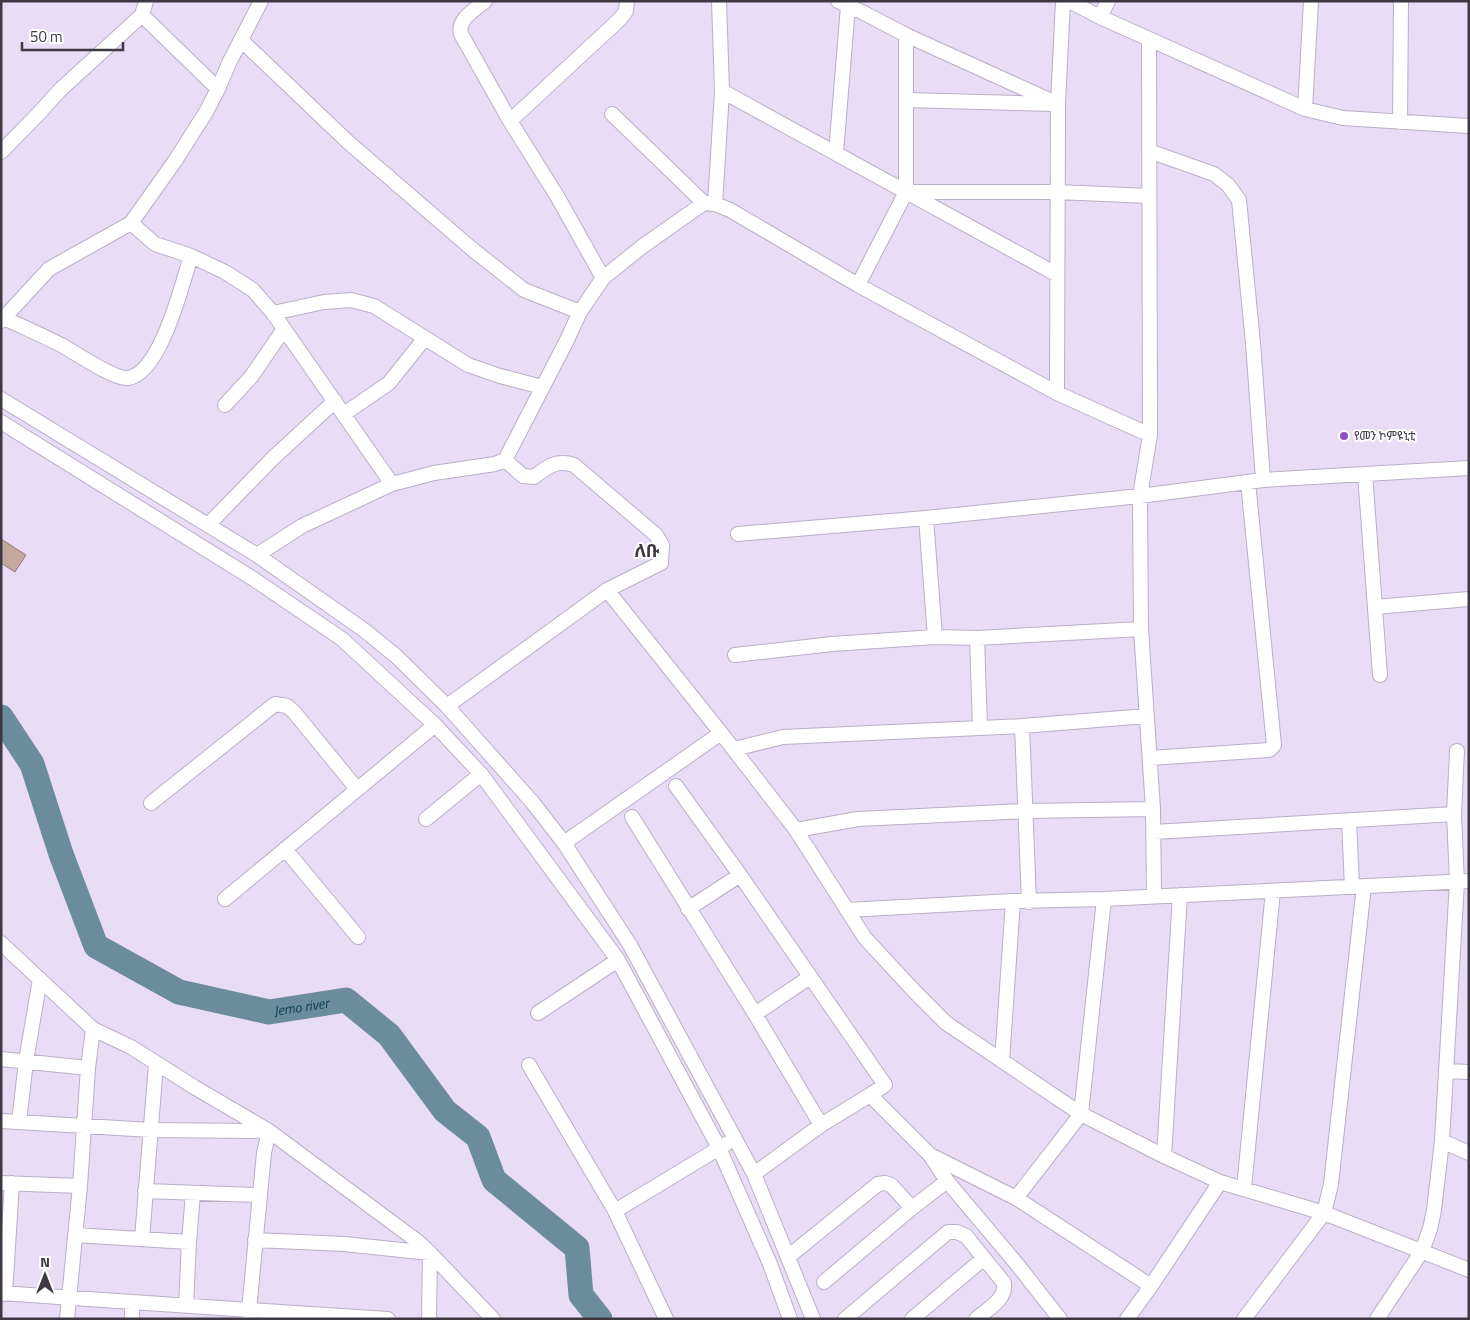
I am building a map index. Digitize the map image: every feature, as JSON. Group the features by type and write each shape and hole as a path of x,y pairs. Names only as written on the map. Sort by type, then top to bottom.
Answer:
{"street":[{"path":"1,152 60,90 142,15 146,1"},
{"path":"191,256 170,325 159,348 140,374 127,378 115,376 61,346 3,319 49,269 131,224 206,112 261,1"},
{"path":"485,1 461,22 459,28 461,34 603,278"},
{"path":"510,121 620,19 626,11 627,1"},
{"path":"709,204 722,91 719,1"},
{"path":"1057,393 1058,104 1063,1"},
{"path":"1068,1 1305,109 1343,118 1469,126"},
{"path":"1100,17 1108,1"},
{"path":"1305,109 1311,1"},
{"path":"1400,122 1401,1"},
{"path":"836,153 843,4 865,7 906,35 1058,104"},
{"path":"142,15 218,89"},
{"path":"858,285 906,192 906,35"},
{"path":"1149,38 1150,434 1140,496 1141,629 1153,809 1154,896"},
{"path":"241,40 348,142 472,249 524,290 580,312"},
{"path":"722,91 1056,274"},
{"path":"906,100 1058,104"},
{"path":"612,114 709,204 730,210 858,285 1057,393 1150,434"},
{"path":"1149,151 1214,174 1228,185 1239,200 1253,343 1255,481 1274,745 1269,750 1150,758"},
{"path":"906,192 1057,192 1149,196"},
{"path":"257,555 302,526 392,484 434,472 495,464 505,460 580,312 603,278 643,246 709,204"},
{"path":"131,224 155,244 191,256 225,272 253,290 273,313 392,484"},
{"path":"273,313 324,302 351,300 374,306 468,365 542,387"},
{"path":"225,405 251,377 284,329"},
{"path":"344,414 389,383 425,338"},
{"path":"1,400 257,555 364,630 396,656 446,706 533,804 564,843 630,945 754,1174 813,1319"},
{"path":"208,525 273,458 335,401"},
{"path":"1,422 252,578 342,639 435,725 481,774 618,960 719,1148 770,1264 790,1319"},
{"path":"446,706 607,590 661,563 662,545 656,535 574,465 565,462 548,467 534,477 524,476 505,460"},
{"path":"738,534 926,518 1140,496 1255,481 1469,468"},
{"path":"1365,474 1380,674"},
{"path":"129,501 139,483"},
{"path":"926,518 935,637"},
{"path":"607,590 734,748 796,830 865,938 946,1023 1081,1114 1164,1156 1220,1182 1324,1213 1469,1270"},
{"path":"1376,607 1469,599"},
{"path":"735,655 832,644 935,637 977,638 1141,629"},
{"path":"977,638 980,727"},
{"path":"152,804 274,704 287,706 294,712 357,789"},
{"path":"734,748 783,737 1022,726 1147,716"},
{"path":"225,899 435,725"},
{"path":"1022,726 1030,902"},
{"path":"564,843 722,733"},
{"path":"1377,1319 1422,1251 1434,1210 1442,1141 1446,1071 1463,881 1454,814 1457,751"},
{"path":"426,819 481,774"},
{"path":"676,786 740,875 884,1085 821,1125 754,1174"},
{"path":"796,830 858,819 1026,811 1153,809"},
{"path":"1154,832 1454,814"},
{"path":"632,817 688,909 756,1014 821,1125"},
{"path":"1244,1319 1324,1213 1331,1184 1358,887 1349,820"},
{"path":"285,849 358,937"},
{"path":"688,909 740,875"},
{"path":"847,910 1463,881"},
{"path":"1244,1188 1273,890"},
{"path":"1164,1156 1180,895"},
{"path":"1016,1198 1081,1114 1104,899"},
{"path":"1002,1062 1013,901"},
{"path":"1,943 93,1029 131,1047 156,1064 269,1131 416,1241 430,1253 492,1318"},
{"path":"538,1013 618,960"},
{"path":"756,1014 810,977"},
{"path":"19,1122 26,1061 40,979"},
{"path":"67,1319 93,1029"},
{"path":"1,1059 88,1068"},
{"path":"142,1239 156,1064"},
{"path":"529,1065 615,1211 666,1319"},
{"path":"1446,1071 1469,1072"},
{"path":"870,1094 930,1155 947,1181 1060,1319"},
{"path":"1,1121 151,1130 269,1131"},
{"path":"249,1314 259,1195 264,1153 269,1131"},
{"path":"615,1211 735,1139"},
{"path":"1442,1141 1469,1153"},
{"path":"930,1155 1016,1198 1151,1286"},
{"path":"824,1282 947,1181"},
{"path":"788,1256 878,1184 885,1182 892,1185 912,1208"},
{"path":"1126,1319 1151,1286 1220,1182"},
{"path":"80,1186 7,1183 3,1293 186,1306 249,1314 388,1319"},
{"path":"146,1191 259,1195"},
{"path":"186,1306 193,1193"},
{"path":"845,1319 948,1232 957,1232 966,1236 1004,1283 1005,1290 1002,1298 976,1319"},
{"path":"74,1235 189,1242"},
{"path":"255,1240 344,1244 430,1253"},
{"path":"429,1319 430,1253"},
{"path":"912,1319 984,1258"},
{"path":"132,1302 132,1319"}],"building":[{"path":"1,539 26,555 15,572 1,563"}],"waterway":[{"name":"Jemo river","path":"1,717 32,764 61,854 96,946 179,992 269,1012 346,1000 389,1035 445,1111 478,1137 494,1180 577,1248 581,1295 600,1319"}],"place":[{"name":"የመን ኮምዩኒቲ","path":"1344,436"}],"district":[{"name":"ለቡ","path":"647,551"}]}
